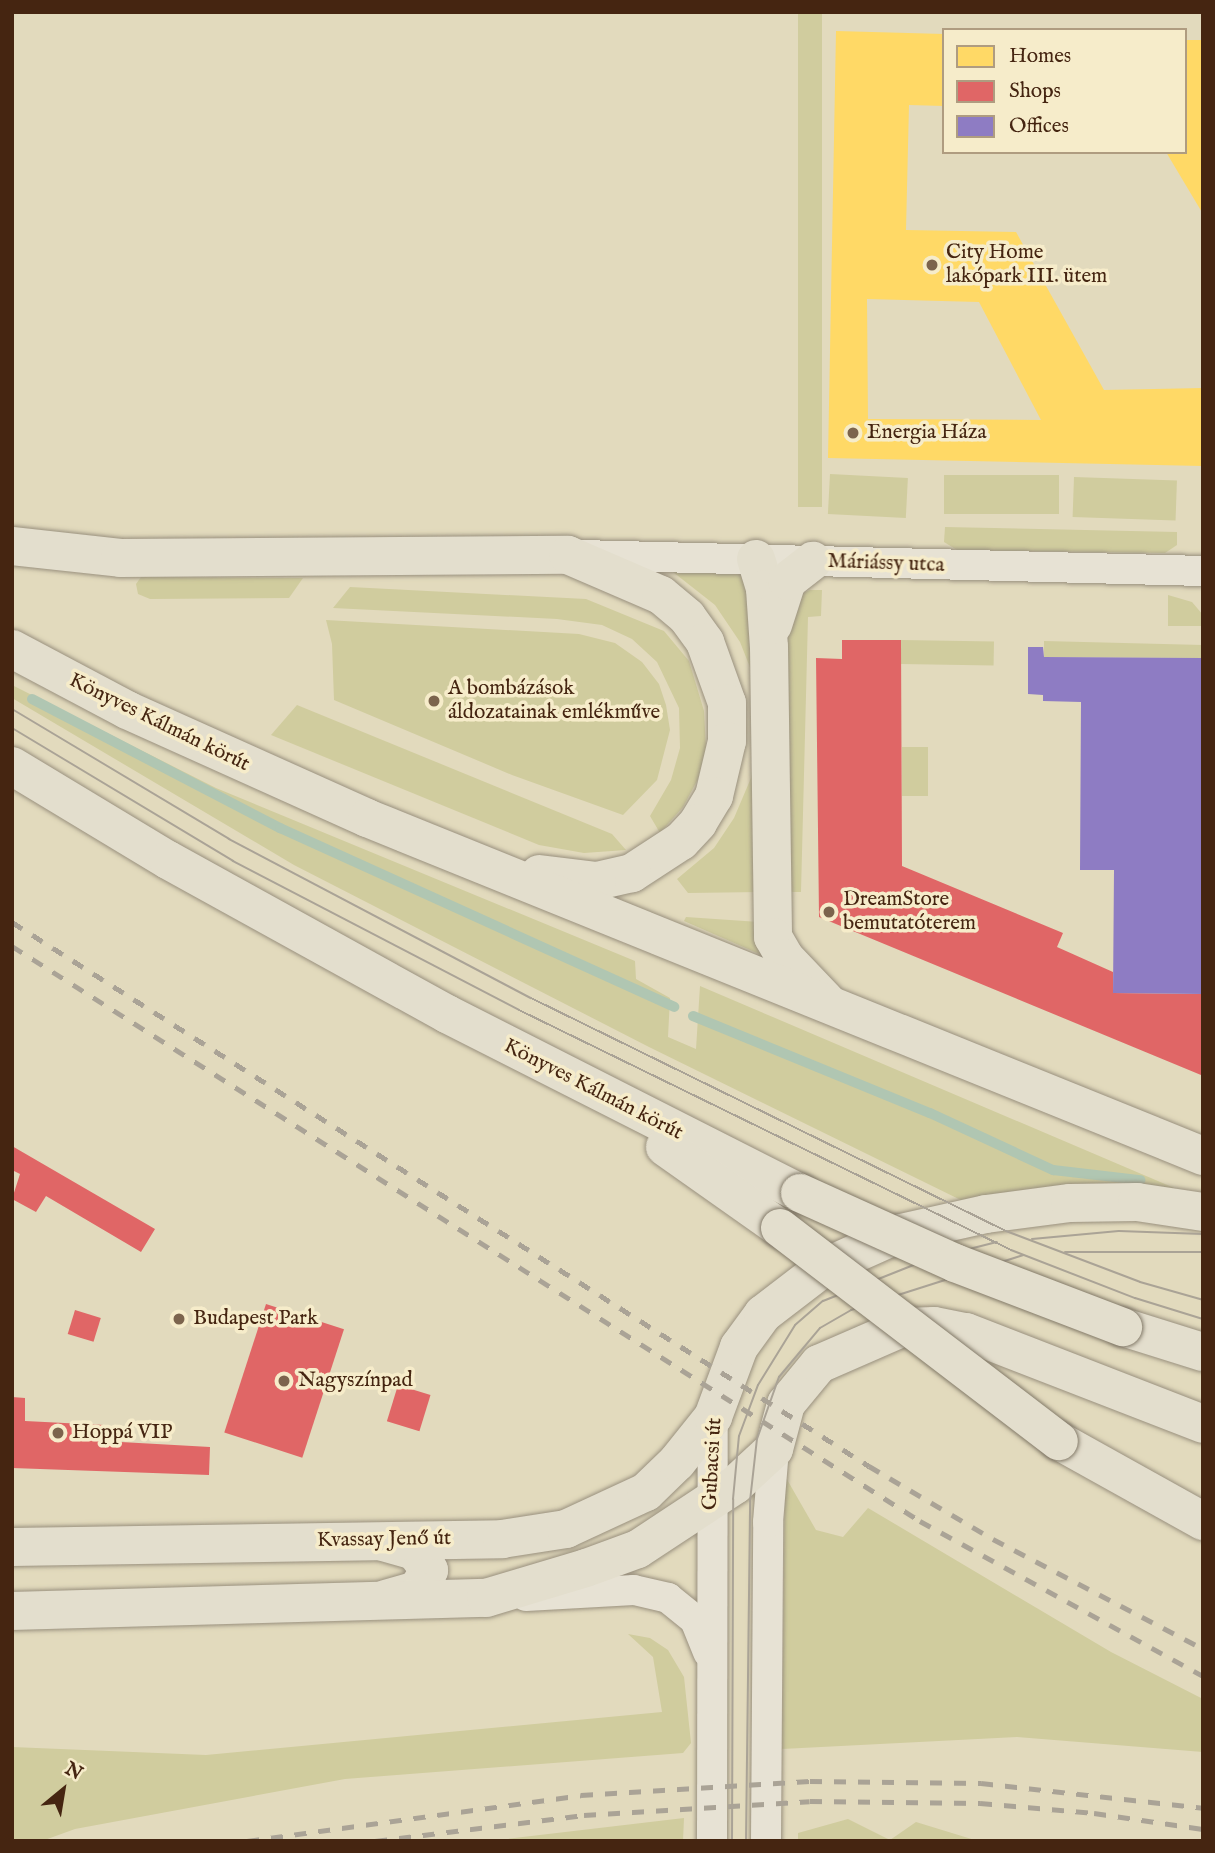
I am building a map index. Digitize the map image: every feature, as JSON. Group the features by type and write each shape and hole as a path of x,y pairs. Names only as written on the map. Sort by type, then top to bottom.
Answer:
{"main road":[{"path":"12,546 120,558 569,555 661,595 687,617 705,642 726,703 727,741 714,796 698,823 681,841 632,873 597,881 478,863"},
{"path":"756,559 765,589 769,648 773,937 785,958 836,1011"},
{"path":"769,648 781,591 797,569 813,561"},
{"name":"Könyves Kálmán körút","path":"12,649 151,722 478,863 836,1011 1203,1156"},
{"name":"Könyves Kálmán körút","path":"12,765 181,867 569,1079 800,1193 955,1263 1123,1327 1203,1352"},
{"path":"569,1079 780,1228 1059,1441 1203,1521"},
{"name":"Gubacsi út","path":"713,1417 739,1347 763,1314 823,1268 888,1238 960,1219 1070,1203 1137,1202 1203,1212"},
{"path":"12,1611 486,1598 638,1549 710,1502 774,1449 786,1404 819,1364 904,1327 934,1326 966,1332 1203,1424"},
{"name":"Kvassay Jenő út","path":"12,1547 502,1539 566,1529 646,1492 713,1417"},
{"path":"369,1602 417,1590 429,1570 415,1550 374,1540"}],"street":[{"name":"Máriássy utca","path":"569,555 1203,571"},
{"name":"Gubacsi út","path":"712,1841 714,1711 710,1502 713,1417"},
{"path":"766,1841 768,1522 774,1449"},
{"path":"486,1598 634,1590 668,1598 695,1620 711,1659 714,1711"}],"shaded area":[{"path":"798,12 822,12 822,507 798,507"},
{"path":"830,474 908,478 906,518 828,514"},
{"path":"944,475 1059,475 1059,514 944,514"},
{"path":"1074,477 1177,481 1176,521 1073,517"},
{"path":"945,527 1177,532 1177,545 1165,553 957,550 944,542"},
{"path":"673,572 740,573 751,596 761,653 761,892 688,893 677,879 714,848 734,818 751,778 759,729 755,680 740,642 715,605"},
{"path":"141,577 303,578 289,598 150,599 138,594 136,584"},
{"path":"350,587 586,599 664,631 689,661 704,711 706,748 698,779 683,807 660,833 650,816 671,780 680,748 679,708 657,662 632,639 602,625 557,619 333,608"},
{"path":"810,590 822,590 821,616 808,617 801,892 786,892 786,622 798,595"},
{"path":"1168,595 1192,602 1203,615 1203,626 1168,626"},
{"path":"326,620 579,634 615,643 642,662 659,684 666,705 670,730 657,780 623,815 512,775 334,700 332,644"},
{"path":"901,640 994,642 994,666 901,664"},
{"path":"1044,641 1203,645 1203,658 1044,657"},
{"path":"12,685 216,788 635,961 636,979 670,998 668,1037 696,1049 700,986 1186,1193 973,1206 649,1047 294,865 12,698"},
{"path":"297,705 612,834 626,850 584,853 539,845 271,735"},
{"path":"902,747 928,747 928,796 902,796"},
{"path":"686,917 759,922 771,959 684,921"},
{"path":"785,1476 816,1530 843,1537 868,1508 1111,1652 1203,1699 1203,1752 1017,1737 782,1749"},
{"path":"628,1634 650,1638 668,1650 684,1677 691,1743 683,1753 345,1779 75,1829 42,1841 12,1841 12,1747 206,1755 662,1712 653,1657"},
{"path":"684,1818 683,1841 490,1841"},
{"path":"848,1819 890,1840 916,1822 978,1841 798,1841 798,1833"}],"building: Homes":[{"name":"City Home lakópark III. ütem","path":"836,31 942,34 942,106 909,105 906,230 1016,232 1104,390 1203,388 1203,466 828,458","holes":["867,299 979,302 1041,420 868,419"]},
{"path":"1187,40 1203,40 1203,214 1167,154 1187,154"}],"building: Shops":[{"path":"842,640 901,640 902,866 1063,933 1057,947 1113,972 1113,993 1203,994 1201,1075 819,917 816,658 842,659"},
{"path":"1120,711 1174,712 1169,989 1143,989 1146,804 1119,803"},
{"path":"12,1146 155,1229 141,1252 46,1196 36,1212 12,1199 20,1174 12,1170"},
{"name":"Nagyszínpad","path":"266,1304 344,1329 302,1458 224,1432"},
{"path":"75,1310 101,1318 94,1342 68,1334"},
{"path":"398,1385 431,1395 419,1431 387,1421"},
{"name":"Hoppá VIP","path":"12,1397 25,1398 25,1421 104,1425 103,1441 210,1447 209,1475 12,1468"}],"building: Offices":[{"path":"1028,647 1043,647 1044,657 1203,658 1203,994 1113,993 1114,870 1080,870 1081,702 1043,701 1043,695 1028,694"}],"waterway":[{"path":"32,699 280,828 674,1007"},
{"path":"693,1016 930,1113 1053,1170 1140,1180"}],"tram line":[{"path":"12,709 229,839 531,998 1006,1231 1140,1282 1203,1300"},
{"path":"12,728 233,861 519,1010 1011,1250 1135,1298 1203,1319"},
{"path":"1032,1239 1119,1231 1203,1234"},
{"path":"732,1841 733,1499 739,1436 758,1385 795,1325 823,1301 926,1260 997,1242"},
{"path":"1065,1252 1203,1252"},
{"path":"746,1841 750,1501 757,1439 779,1377 820,1328 851,1310 1023,1255"}],"railway":[{"path":"12,922 869,1466 993,1539 1203,1649"},
{"path":"12,946 920,1521 1203,1676"},
{"path":"247,1841 581,1795 810,1781 981,1783 1203,1808"},
{"path":"375,1841 584,1815 810,1801 980,1803 1094,1813 1203,1829"}],"place":[{"name":"City Home lakópark III. ütem","path":"932,265"},
{"name":"Energia Háza","path":"853,433"},
{"name":"A bombázások áldozatainak emlékműve","path":"434,701"},
{"name":"DreamStore bemutatóterem","path":"829,912"},
{"name":"Budapest Park","path":"179,1319"},
{"name":"Nagyszínpad","path":"284,1381"},
{"name":"Hoppá VIP","path":"58,1433"}]}
